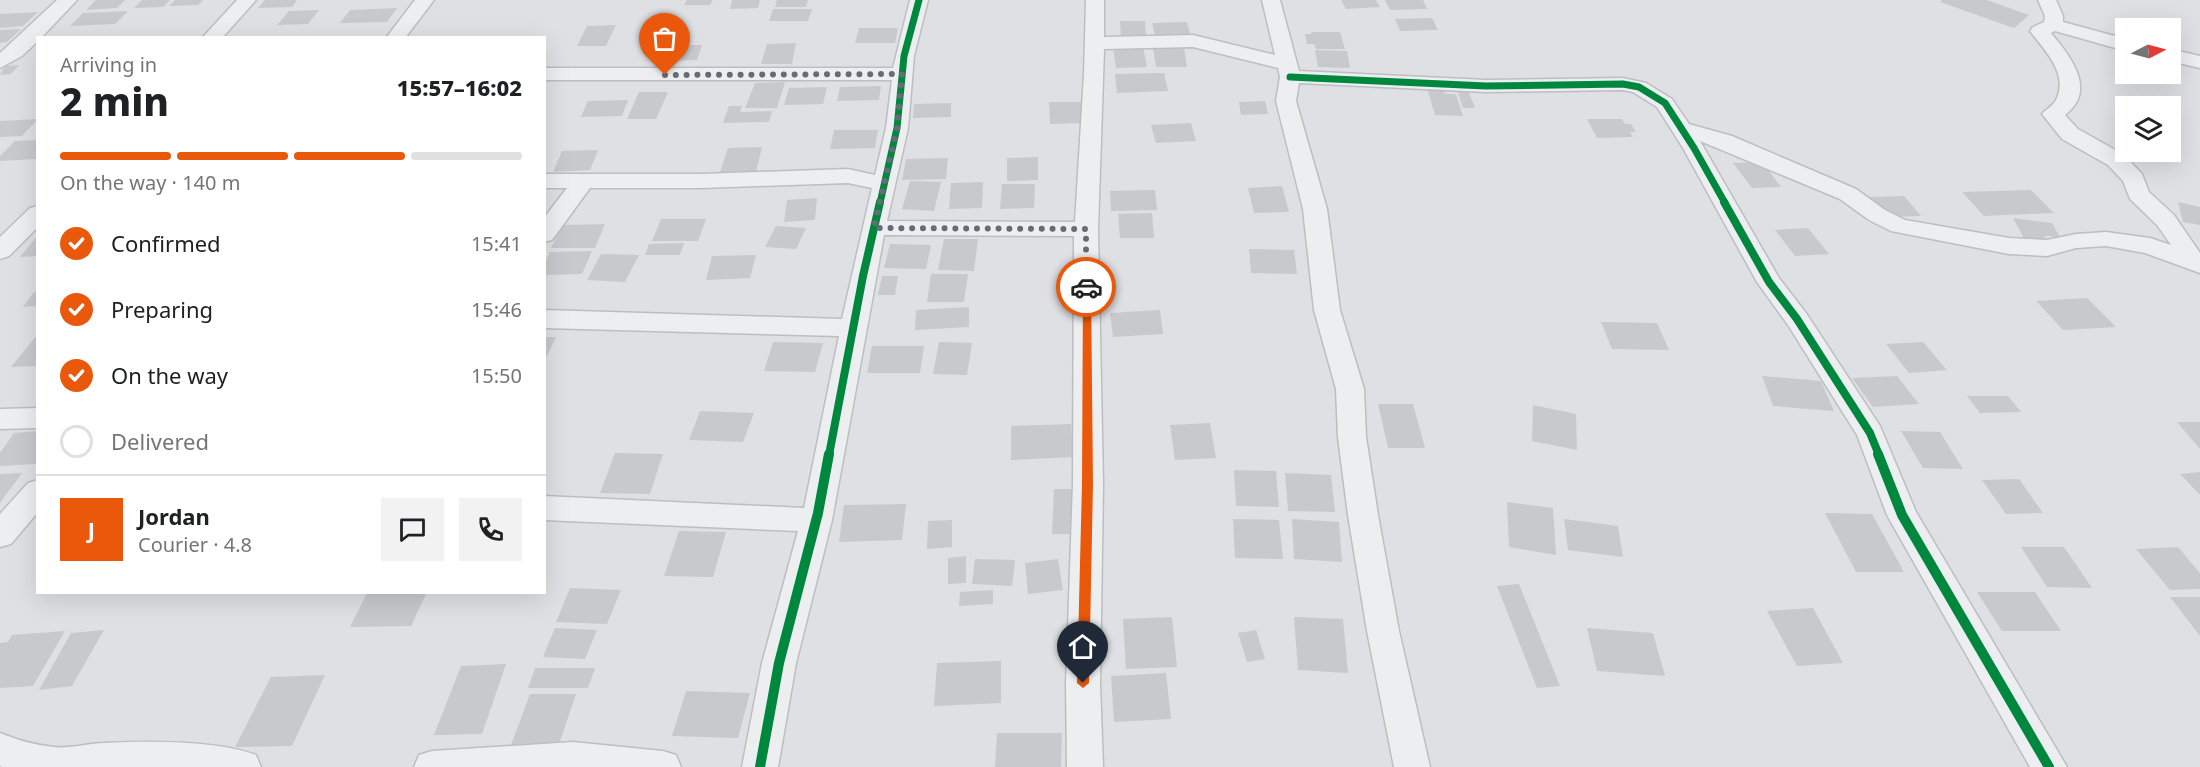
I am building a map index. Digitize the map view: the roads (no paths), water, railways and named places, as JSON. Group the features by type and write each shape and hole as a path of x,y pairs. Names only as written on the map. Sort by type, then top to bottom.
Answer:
{"street":[{"path":"5,57 68,0"},
{"path":"212,36 247,0"},
{"path":"397,36 425,0"},
{"path":"760,767 779,663 817,520 853,328 897,128 904,56 919,0"},
{"path":"1084,767 1083,683 1088,484 1086,229 1095,0"},
{"path":"1271,0 1288,70 1286,101 1315,208 1327,310 1350,389 1352,437 1363,515 1383,631 1412,767"},
{"path":"2047,0 2054,16 2053,25"},
{"path":"2115,42 2053,25 2040,31 2061,58 2071,82 2065,105 2053,114 2070,134 2116,160 2134,179 2138,194 2166,220 2197,263"},
{"path":"1094,43 1193,41 1288,70 1486,86 1623,84 1639,87 1665,103 1769,282 1797,319 1870,433 1902,515 2049,767"},
{"path":"2181,58 2200,62"},
{"path":"546,74 902,74"},
{"path":"1681,128 1724,141 1848,194 1877,215 1899,226 2018,247 2047,248 2076,241 2106,239 2150,246 2197,263"},
{"path":"546,181 701,181 848,176 884,184"},
{"path":"546,232 584,182"},
{"path":"0,251 36,215"},
{"path":"874,228 1086,229"},
{"path":"546,319 853,328"},
{"path":"0,419 36,418"},
{"path":"0,535 36,493"},
{"path":"546,508 817,520"},
{"path":"0,749 16,756 57,764 102,759 175,759 243,767"},
{"path":"432,767 573,758 663,767"}]}
